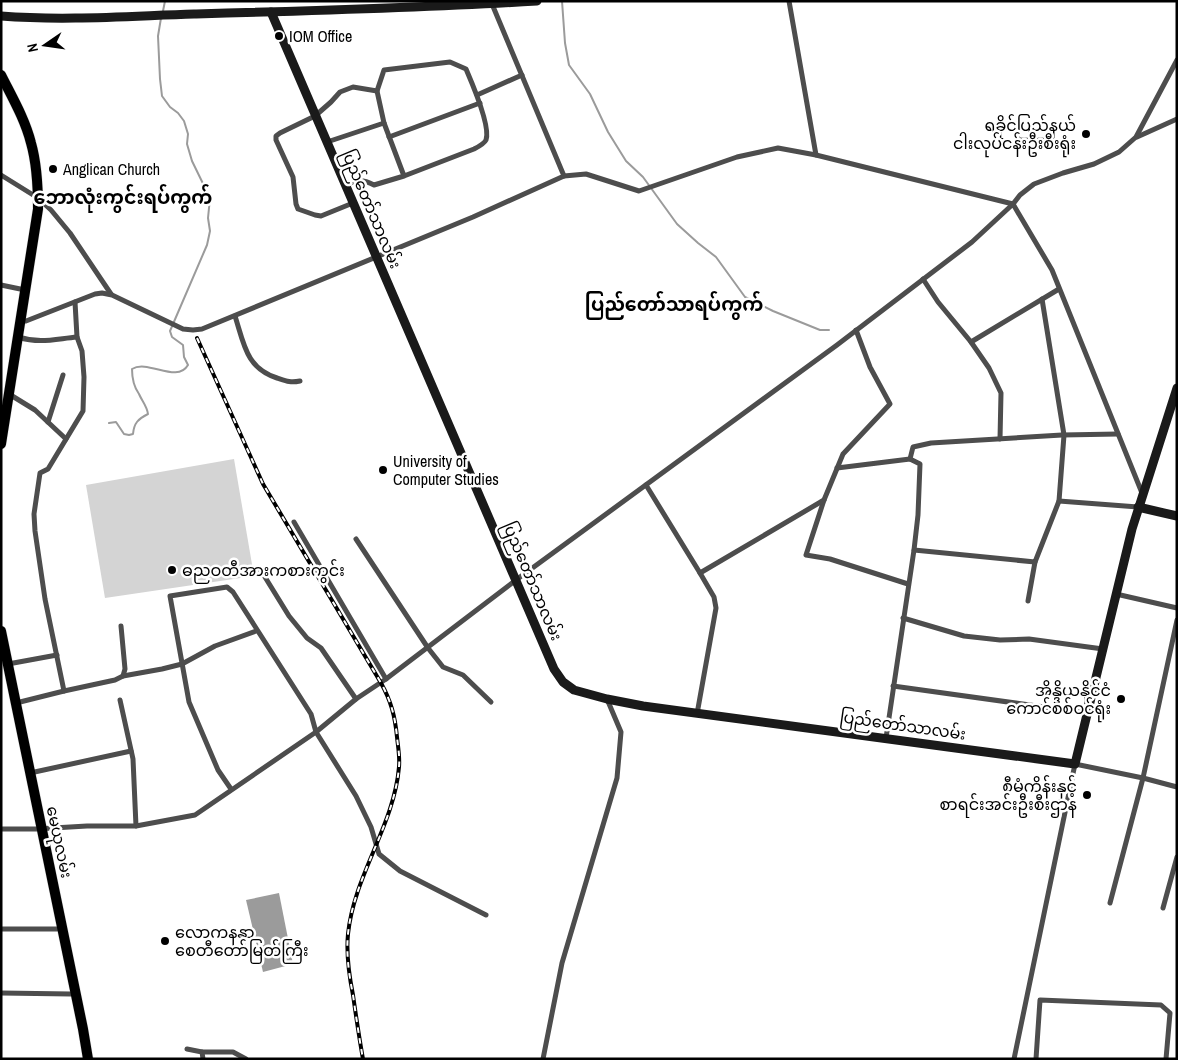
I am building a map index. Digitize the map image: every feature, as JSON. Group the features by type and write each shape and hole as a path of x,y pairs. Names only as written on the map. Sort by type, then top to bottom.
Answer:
{"main road":[{"path":"1,75 24,121 32,144 38,181 31,208 18,337 1,444"},
{"path":"1,89 18,124 26,146 35,197"},
{"path":"1,404 22,289"},
{"name":"မေယုလမ်း","path":"1,631 5,663 88,1059"},
{"name":"မေယုလမ်း","path":"5,663 16,703 30,773 82,1059"}],"street":[{"path":"1,16 68,18 155,16 538,1"},
{"path":"789,1 816,155"},
{"path":"492,4 564,176"},
{"name":"ပြည်တော်သာလမ်း","path":"271,12 554,668 563,682 578,692 643,706 1075,764"},
{"path":"1,828 39,829 87,826 136,826 195,815 316,732 356,699 386,679 516,580 856,330 972,242 1013,204 1020,195 1034,184 1094,164 1120,152 1136,137 1177,60"},
{"path":"345,185 356,181 364,181 374,186 404,176 483,144 486,139 486,130 480,103 466,69 450,62 384,70 376,91 384,123 404,176"},
{"path":"476,95 522,75"},
{"path":"353,203 321,216 298,209 292,177 276,136 315,116 340,92 353,87 376,91"},
{"path":"389,137 480,103"},
{"path":"1136,137 1177,119"},
{"path":"327,142 384,123"},
{"path":"20,321 26,321 102,293 112,295 178,327 188,330 202,329 473,217 564,176 586,174 639,191 737,157 778,148 816,155 1013,204 1052,270 1142,494"},
{"path":"1,175 51,210 70,233 112,295"},
{"path":"922,280 989,368 1001,393 1000,439"},
{"path":"1,285 22,289"},
{"path":"971,342 1059,289"},
{"path":"1028,601 1036,562 1059,501 1064,435 1042,300"},
{"path":"64,691 45,599 34,531 34,514 40,474 48,470 83,411 84,377 82,351 76,337 75,302"},
{"path":"235,316 246,351 254,364 269,376 291,383 300,381"},
{"path":"856,330 870,367 890,404 843,454 824,500 806,554 830,559 908,584"},
{"path":"18,337 31,341 41,341 76,337"},
{"path":"48,422 63,375"},
{"path":"1014,1059 1075,764 1102,649 1138,507 1177,388"},
{"path":"9,394 35,410 66,439"},
{"path":"910,459 913,447 931,443 1064,435 1118,434"},
{"path":"837,468 910,459 920,464 918,515 914,550 886,738"},
{"path":"646,485 714,597 716,608 697,714"},
{"path":"700,573 824,500"},
{"path":"1059,501 1138,507 1177,516"},
{"path":"294,522 386,679"},
{"path":"356,539 428,648 443,667 463,675 491,702"},
{"path":"914,550 1036,562"},
{"path":"260,569 289,616 307,638 321,648 356,699"},
{"path":"231,789 218,770 189,702 170,596 227,587 233,592 310,714 316,732 356,796 371,827 379,854 400,871 486,915"},
{"path":"1116,594 1177,608"},
{"path":"904,618 964,636 1000,640 1029,639 1102,649"},
{"path":"1110,903 1142,778 1177,620"},
{"path":"121,626 125,669 123,676"},
{"path":"16,703 115,680 123,676 182,664 215,646 256,631"},
{"path":"5,663 57,655"},
{"path":"893,686 1087,713"},
{"path":"542,1059 562,963 617,778 621,732 607,699"},
{"path":"120,700 133,760 136,826"},
{"path":"30,773 131,751"},
{"path":"1075,764 1177,787"},
{"path":"1163,908 1177,857"},
{"path":"1,929 57,929"},
{"path":"1,993 71,994"},
{"path":"1036,1059 1040,1000 1161,1005 1170,1013 1166,1059"},
{"path":"187,1049 202,1052 233,1052 246,1059"},
{"path":"202,1052 203,1059"}],"shaded area":[{"path":"234,459 254,576 105,598 86,485"},
{"path":"279,893 293,964 263,972 246,900"}],"waterway":[{"path":"163,11 165,1"},
{"path":"562,1 565,43 569,65 590,94 608,132 626,161 643,177 677,224 716,257 745,297 773,311 820,330 829,330"},
{"path":"109,423 116,422 124,434 129,435 133,434 137,422 148,414 146,406 137,391 132,369 146,367 177,372 183,370 188,365 184,357 183,345 172,337 170,331 207,245 210,231 208,218 210,198 192,161 187,144 188,134 184,121 162,96 158,36 161,18"}],"railway":[{"path":"197,338 263,484 381,683 394,715 399,760 396,789 390,810 358,891 348,934 349,972 363,1059"}],"place":[{"name":"IOM Office","path":"279,36"},
{"name":"ရခိုင်ပြည်နယ် ငါးလုပ်ငန်းဦးစီးရုံး","path":"1086,134"},
{"name":"Anglican Church","path":"53,169"},
{"name":"University of Computer Studies","path":"383,470"},
{"name":"ဓညဝတီအားကစားကွင်း","path":"172,570"},
{"name":"အိန္ဒိယနိုင်ငံ ကောင်စစ်ဝင်ရုံး","path":"1121,699"},
{"name":"စီမံကိန်းနှင့် စာရင်းအင်းဦးစီးဌာန","path":"1087,795"},
{"name":"လောကနန္ဒာ စေတီတော်မြတ်ကြီး","path":"165,941"}],"district":[{"name":"ဘောလုံးကွင်းရပ်ကွက်","path":"123,197"},
{"name":"ပြည်တော်သာရပ်ကွက်","path":"674,304"}]}
